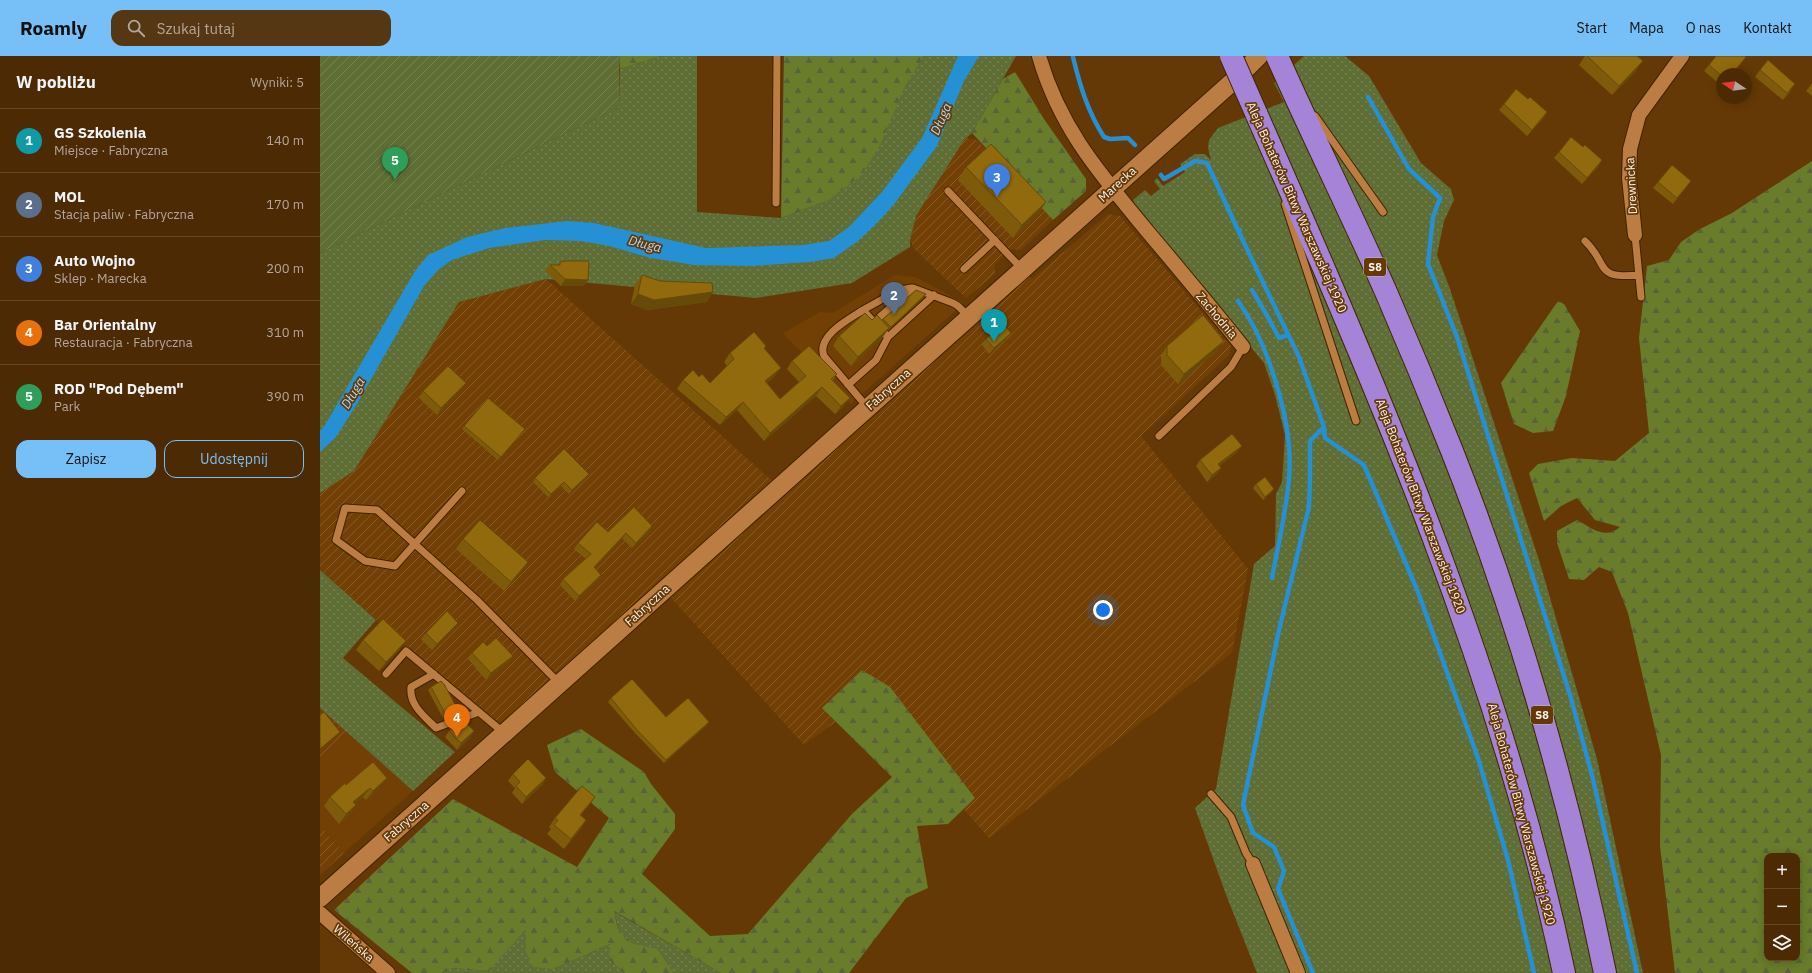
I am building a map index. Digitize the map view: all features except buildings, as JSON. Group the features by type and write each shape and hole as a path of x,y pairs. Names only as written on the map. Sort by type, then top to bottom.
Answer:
{"highway":[{"name":"Aleja Bohaterów Bitwy Warszawskiej 1920","path":"1231,56 1346,316 1445,566 1506,746 1532,840 1564,973"},
{"name":"S8","path":"1281,65 1386,291 1452,452 1486,545 1542,716 1596,926 1605,973"}],"street":[{"name":"Zachodnia","path":"1039,56 1047,82 1069,128 1091,162 1243,347"},
{"name":"Marecka","path":"972,314 1236,79 1259,56"},
{"name":"Drewnicka","path":"1635,235 1629,178 1630,149 1639,115 1682,56"},
{"name":"Fabryczna","path":"320,898 972,314"},
{"path":"1253,864 1298,973"},
{"name":"Wileńska","path":"320,913 388,973"}],"lane":[{"path":"776,203 777,56"},
{"path":"1281,65 1383,212"},
{"path":"1256,113 1356,421"},
{"path":"948,191 1022,269"},
{"path":"1635,235 1641,297"},
{"path":"964,269 995,240"},
{"path":"1585,241 1590,246 1604,270 1612,276 1639,275"},
{"path":"867,407 824,356 821,349 823,343 834,330 863,310 897,291 913,288 934,295 972,314"},
{"path":"874,322 913,288"},
{"path":"848,385 871,366 880,354 888,337 934,295"},
{"path":"863,310 888,337"},
{"name":"Zachodnia","path":"1159,436 1231,367 1243,347"},
{"path":"462,491 416,544 395,566 366,561 336,540 345,508 377,510 416,544 477,600 560,684"},
{"path":"386,674 406,651 504,733"},
{"path":"434,674 411,687 410,693 411,700 436,728 479,712"},
{"path":"1211,794 1231,817 1246,853 1253,864"}],"shaded area":[{"path":"968,138 977,140 1053,220 1021,250 1011,249 995,264 995,274 966,298 914,249 910,240 916,216 964,140"},
{"path":"1108,214 1120,216 1231,346 1230,354 1141,436 1248,569 1232,653 989,838 867,699 804,745 664,590 504,733 320,570 320,493 354,471 459,302 546,279 779,487 1022,269 1032,279"},
{"path":"895,275 915,277 964,303 851,404 783,333 820,312 833,313"},
{"path":"320,708 349,733 320,758"},
{"path":"349,733 413,791 344,853 320,826 320,758"},
{"path":"320,826 344,853 320,875"}],"green space":[{"path":"320,56 619,56 620,107 320,253"},
{"path":"619,56 661,56 620,69"},
{"path":"661,56 697,56 697,212 781,218 826,201 924,56 1016,56 972,133 964,140 916,216 910,240 910,247 852,283 756,298 546,279 459,302 354,471 320,493 320,253 620,107 620,69"},
{"path":"784,56 924,56 905,86 880,145 860,177 826,201 781,218"},
{"path":"1304,56 1345,56 1369,76 1421,163 1451,189 1454,200 1444,221 1437,255 1450,289 1539,560 1597,759 1643,973 1257,973 1225,892 1195,808 1216,789 1254,564 1275,546 1276,494 1282,482 1285,435 1275,395 1264,363 1135,205 1133,200 1145,190 1151,196 1160,189 1154,181 1157,178 1163,186 1185,172 1180,164 1195,154 1205,154 1211,160 1208,148 1209,140 1218,128 1284,102 1274,83"},
{"path":"1015,72 1044,119 1086,179 1086,191 1053,220 972,133 1003,79"},
{"path":"1812,161 1812,973 1675,973 1660,846 1661,755 1628,613 1612,572 1599,567 1584,580 1569,579 1557,543 1557,531 1577,520 1603,533 1609,533 1620,527 1595,520 1577,498 1561,506 1544,521 1529,473 1538,464 1572,458 1615,461 1649,433 1639,338 1647,266 1669,260 1681,242 1700,229 1732,213"},
{"path":"1558,301 1564,304 1580,331 1566,396 1553,431 1533,433 1514,424 1501,383"},
{"path":"320,570 376,620 343,658 455,752 413,791 320,708"},
{"path":"862,670 890,687 975,798 948,824 917,826 928,888 906,898 849,973 721,973 614,911 619,929 626,940 639,945 657,948 674,973 624,973 610,960 610,944 554,969 533,967 526,952 526,929 489,971 452,968 442,973 412,973 334,910 453,799 577,867 609,818 555,772 547,745 581,729 644,772 651,784 675,814 675,829 642,874 710,936 748,934 852,814 892,777 822,708"},
{"path":"613,911 721,973 674,973 657,948 635,946 621,935"},
{"path":"526,928 526,952 554,969 610,944 610,960 624,973 442,973 452,968 489,971"}],"water":[{"name":"Długa","path":"958,56 979,56 964,81 937,146 895,203 878,222 858,241 834,258 810,262 752,266 694,265 651,258 609,246 580,241 545,240 489,248 452,260 438,270 424,286 357,404 336,437 320,452 320,431 325,425 415,271 428,255 467,237 505,228 567,221 594,223 706,248 803,245 829,241 849,227 882,192 922,138"}],"waterway":[{"path":"1073,57 1085,98 1093,118 1104,137 1110,139 1128,138 1135,145"},
{"path":"1368,97 1409,169 1440,198 1433,217 1428,264 1457,337 1570,695 1592,775 1637,973"},
{"path":"1161,175 1164,179 1195,161 1207,163 1238,230"},
{"path":"1240,230 1238,230 1299,357 1324,427 1310,441 1309,507 1279,630 1243,805 1253,833 1274,847 1284,871 1278,889 1313,973"},
{"path":"1252,290 1279,338 1288,335"},
{"path":"1238,301 1260,339 1269,362 1277,386 1288,434 1290,458 1288,491 1272,578"},
{"path":"1324,427 1325,438 1364,465 1418,592 1478,758 1508,860 1534,973"}],"place":[{"name":"ROD \"Pod Dębem\"","path":"395,180"},
{"name":"Auto Wojno","path":"997,197"},
{"name":"MOL","path":"894,315"},
{"name":"GS Szkolenia","path":"994,342"},
{"name":"Bar Orientalny","path":"457,737"}]}
